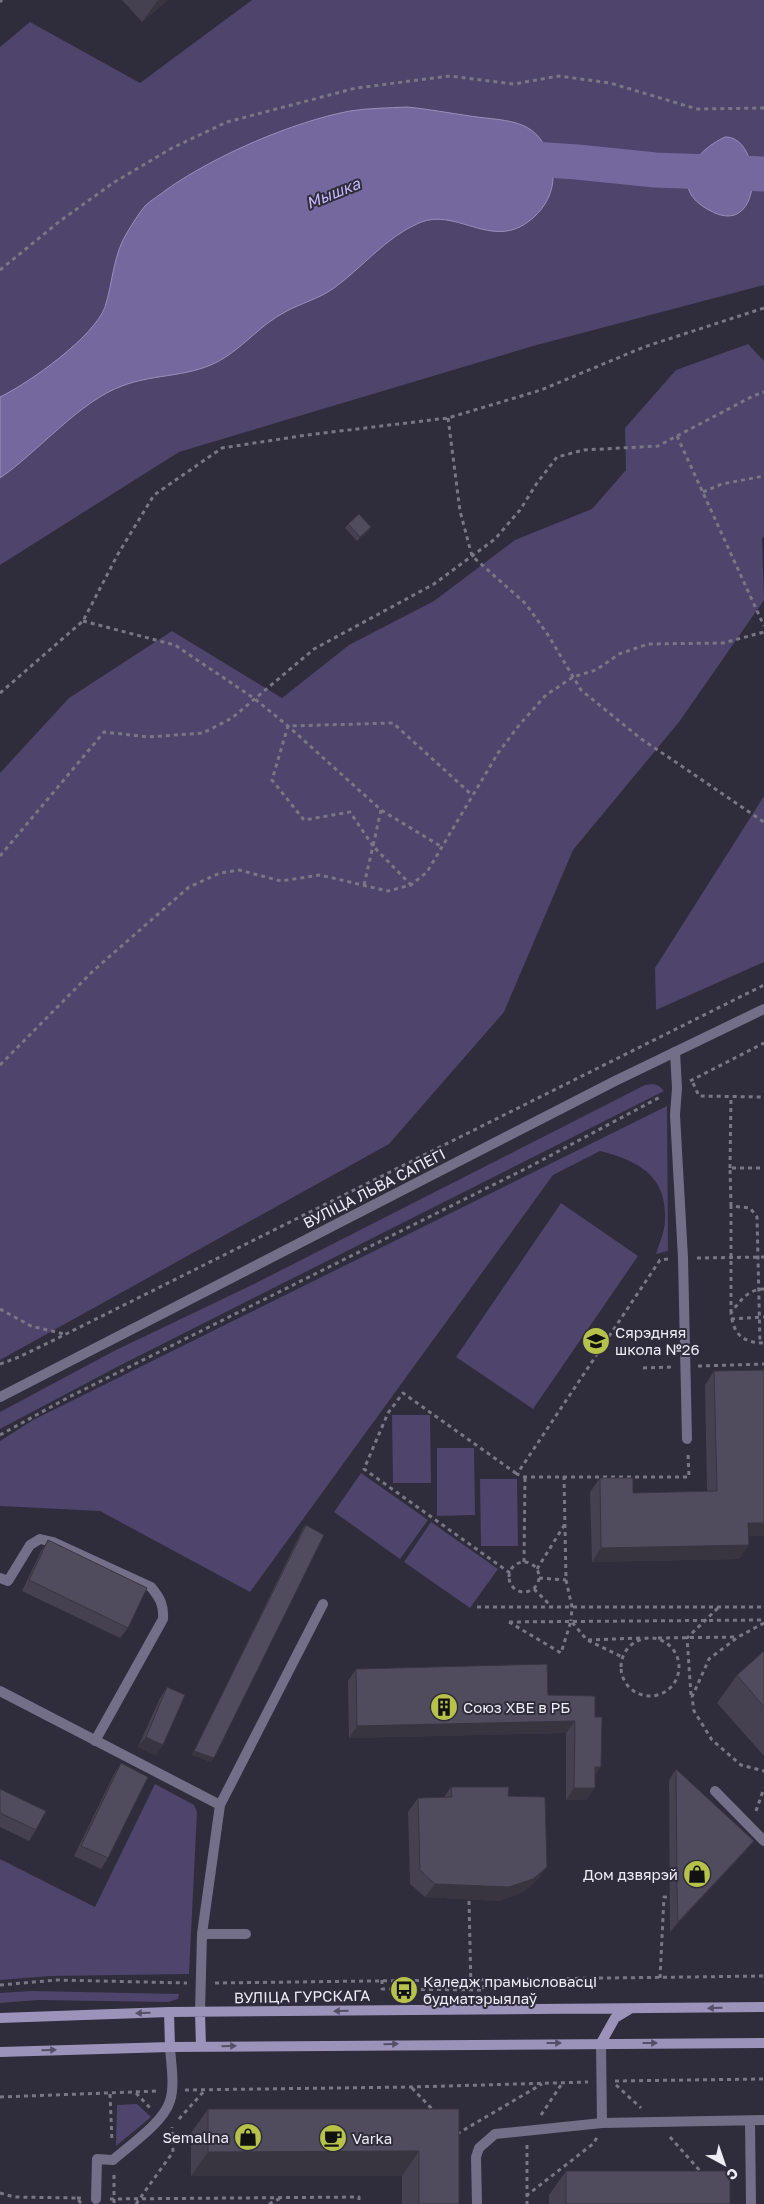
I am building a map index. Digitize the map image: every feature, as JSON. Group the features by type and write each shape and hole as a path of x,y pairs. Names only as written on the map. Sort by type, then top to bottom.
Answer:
{"main road":[{"name":"ВУЛІЦА ГУРСКАГА","path":"0,2018 170,2012 764,2007"},
{"path":"601,2043 615,2018 630,2008"},
{"path":"170,2012 170,2047"},
{"path":"200,2012 201,2047"},
{"path":"0,2052 170,2047 764,2043"}],"street":[{"name":"ВУЛІЦА ЛЬВА САПЕГІ","path":"0,1397 675,1052 764,1010"},
{"path":"675,1052 677,1088 675,1115 683,1258 687,1439"},
{"path":"0,1578 8,1581 30,1545 40,1539 53,1542 151,1586 158,1595 164,1606 163,1619 95,1741"},
{"path":"200,2012 202,1934 220,1805 323,1604"},
{"path":"0,1691 220,1805"},
{"path":"715,1791 764,1841"},
{"path":"202,1934 246,1934"},
{"path":"601,2043 602,2123"},
{"path":"96,2199 97,2158 113,2160 160,2118 169,2102 171,2090 170,2047"},
{"path":"477,2204 476,2157 479,2148 496,2134 602,2123 764,2120"},
{"path":"750,2121 752,2204"}],"path":[{"path":"0,270 60,221 113,183 172,148 227,122 356,88 450,76 514,84 559,76 610,83 697,109 764,108"},
{"path":"0,693 83,621 118,554 154,495 222,448 307,434 448,418 541,390 644,346 764,308"},
{"path":"0,856 104,732 148,737 203,733 232,718 314,649 434,584 495,539 520,510 537,482 557,457 584,450 658,446 764,392"},
{"path":"448,418 460,510 472,556 526,604 548,635 581,690 640,738 764,822"},
{"path":"677,436 764,626"},
{"path":"703,492 722,484 764,476"},
{"path":"83,621 175,645 255,699 288,726 381,810 442,848"},
{"path":"0,1066 93,971 189,887 220,873 239,870 281,881 320,875 388,891 411,885 427,872 472,795 520,724 546,695 573,677 596,670 619,654 648,644 723,643 764,632"},
{"path":"288,726 393,723 472,795"},
{"path":"288,726 272,780 304,820 350,812 374,846 411,885"},
{"path":"364,885 381,810"},
{"path":"0,1364 20,1357 764,986"},
{"path":"0,1435 68,1397 520,1171 764,1043"},
{"path":"691,1080 698,1096 764,1097"},
{"path":"731,1097 730,1168 731,1319 732,1326 743,1339 762,1343 762,1317 758,1289 757,1217 750,1208 731,1206"},
{"path":"730,1168 764,1168"},
{"path":"517,1474 660,1260 764,1257"},
{"path":"731,1313 744,1297 758,1289 764,1289"},
{"path":"0,1309 31,1326 64,1335"},
{"path":"731,1319 762,1317"},
{"path":"643,1368 764,1364"},
{"path":"510,1574 364,1469 388,1412 403,1392 517,1474 525,1477 689,1477 687,1439"},
{"path":"564,1476 566,1580 572,1607 571,1621 560,1653 508,1622 553,1621 571,1621 764,1621"},
{"path":"524,1562 525,1477"},
{"path":"537,1569 565,1523"},
{"path":"524,1562 533,1565 537,1569 539,1578 534,1589 524,1592 515,1589 511,1584 510,1574 514,1566 524,1562"},
{"path":"539,1578 566,1580"},
{"path":"534,1589 552,1607"},
{"path":"477,1607 764,1607"},
{"path":"720,1607 687,1638 694,1711 712,1740 741,1766 764,1771"},
{"path":"571,1621 587,1640 622,1657"},
{"path":"692,1696 709,1659 738,1637 764,1621"},
{"path":"587,1640 738,1637"},
{"path":"655,1638 671,1647 678,1658 680,1672 674,1686 663,1694 649,1697 634,1693 626,1685 621,1673 622,1657 630,1645 640,1640 655,1638"},
{"path":"750,1827 764,1788"},
{"path":"660,1978 664,1897 670,1897"},
{"path":"470,1900 471,1990"},
{"path":"0,1985 57,1980 200,1983 764,1976"},
{"path":"563,1990 564,1978"},
{"path":"382,1980 382,1990 484,1990 483,1979"},
{"path":"705,2176 654,2121 611,2081 764,2079"},
{"path":"188,2090 411,2087 601,2081"},
{"path":"450,2128 456,2134 543,2083"},
{"path":"411,2087 437,2114"},
{"path":"0,2096 168,2090"},
{"path":"136,2204 173,2152 172,2127 206,2090"},
{"path":"136,2092 160,2118 172,2127"},
{"path":"526,2196 594,2143 602,2123"},
{"path":"525,2149 527,2204"},
{"path":"0,2193 14,2197 76,2198"},
{"path":"139,2200 359,2197 359,2204"},
{"path":"269,2204 281,2198"}],"shaded area":[{"path":"252,0 764,0 764,285 533,346 179,452 0,565 0,47 30,22 140,83"},
{"path":"748,344 764,361 764,537 762,538 764,600 679,722 573,850 504,1012 389,1144 0,1360 0,773 69,698 172,631 282,698 349,645 434,601 515,540 592,509 626,470 625,428 676,370"},
{"path":"764,796 764,962 656,1010 655,968"},
{"path":"653,1084 659,1086 664,1091 117,1367 0,1429 0,1412 114,1351 254,1284 645,1085"},
{"path":"667,1106 668,1251 656,1254 665,1224 661,1192 648,1172 638,1165 600,1151 553,1175 250,1592 100,1511 0,1506 0,1441 33,1420"},
{"path":"561,1203 638,1256 533,1409 456,1357"},
{"path":"392,1415 430,1415 431,1483 393,1483"},
{"path":"437,1448 474,1448 475,1515 437,1516"},
{"path":"361,1473 428,1520 400,1559 334,1512"},
{"path":"480,1479 517,1479 518,1546 481,1546"},
{"path":"431,1522 498,1569 470,1608 404,1562"},
{"path":"155,1784 194,1805 197,1812 189,1974 51,1976 0,1980 0,1859 95,1907"},
{"path":"32,1991 179,1994 178,1999 168,2002 38,2000 0,2003 0,1993"},
{"path":"137,2104 151,2117 116,2146 117,2105"}],"water":[{"path":"407,107 510,122 531,130 540,138 547,150 553,173 548,199 540,211 520,227 505,231 491,231 448,220 434,219 419,223 385,244 334,288 277,317 224,358 200,369 135,382 106,393 75,415 0,478 0,397 27,381 59,358 75,345 99,319 108,298 119,249 128,231 147,204 185,177 207,165 279,132 327,116 350,111"},
{"path":"725,137 738,141 747,152 752,168 752,185 749,201 740,212 727,216 709,210 696,201 689,191 687,181 695,160 714,143"}],"building":[{"path":"359,514 371,527 360,537 348,524"},
{"name":"Сярэдняя школа №26","path":"764,1370 764,1523 748,1523 749,1545 601,1548 600,1478 633,1478 633,1493 717,1491 714,1371"},
{"path":"306,1525 324,1535 214,1758 194,1751"},
{"path":"48,1540 147,1588 128,1628 29,1580"},
{"path":"764,1651 764,1707 737,1675"},
{"name":"Союз ХВЕ в РБ","path":"547,1664 548,1695 595,1696 595,1717 602,1717 601,1767 595,1767 595,1788 574,1788 575,1721 357,1726 356,1669"},
{"path":"167,1687 185,1695 163,1745 146,1737"},
{"path":"121,1763 148,1777 108,1858 81,1846"},
{"name":"Дом дзвярэй","path":"676,1769 754,1841 678,1922 677,1887"},
{"path":"451,1787 509,1787 508,1796 545,1797 547,1867 533,1879 509,1887 435,1884 420,1870 418,1798 452,1797"},
{"path":"0,1789 46,1811 36,1830 0,1813"},
{"path":"208,2109 459,2109 459,2204 419,2204 419,2151 208,2152"},
{"path":"566,2171 730,2171 730,2204 566,2204"}],"waterway":[{"name":"Мышка","path":"503,157 655,170 764,174"}],"place":[{"name":"Сярэдняя школа №26","path":"596,1341"},
{"name":"Союз ХВЕ в РБ","path":"444,1707"},
{"name":"Дом дзвярэй","path":"697,1874"},
{"name":"Каледж прамысловасці будматэрыялаў","path":"404,1990"},
{"name":"Semalina","path":"248,2137"},
{"name":"Varka","path":"333,2138"}]}
